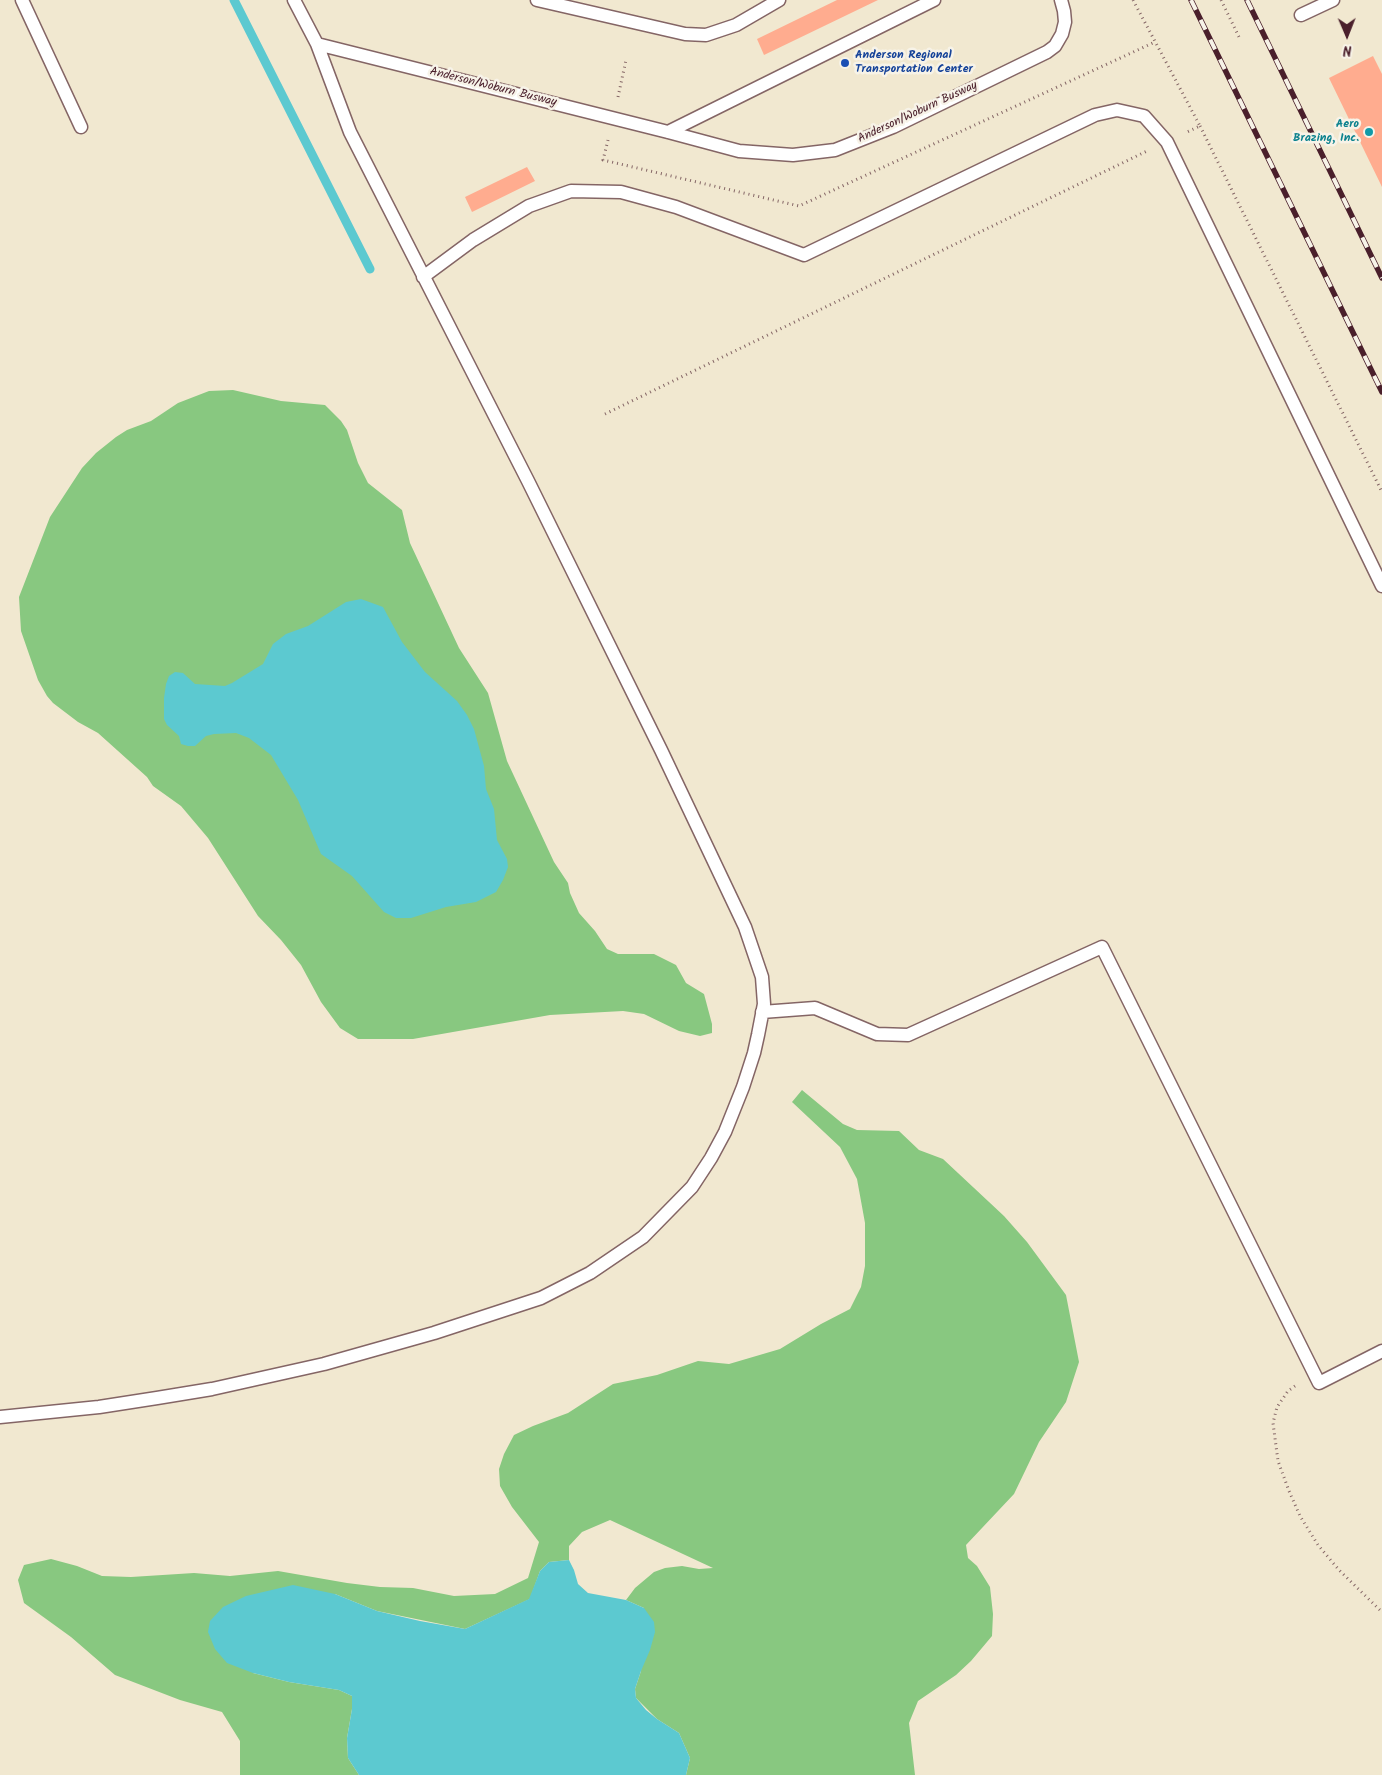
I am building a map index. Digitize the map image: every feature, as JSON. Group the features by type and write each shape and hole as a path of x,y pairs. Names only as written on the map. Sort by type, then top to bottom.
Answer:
{"lane":[{"path":"22,0 81,127"},
{"path":"0,1418 99,1407 212,1389 324,1364 434,1333 541,1298 590,1273 643,1237 692,1186 725,1132 754,1053 764,1004 762,977 745,927 661,750 528,481 350,132 317,44 294,0"},
{"path":"537,0 685,34 706,35 736,25 779,0"},
{"path":"668,132 934,0"},
{"name":"Anderson/Woburn Busway","path":"317,44 739,151 793,156 835,150 893,127 1047,52 1055,46 1062,34 1065,22 1061,0"},
{"path":"1301,15 1333,0"},
{"path":"424,277 473,240 529,206 571,191 621,192 658,202 804,255 1095,115 1117,110 1144,116 1167,142 1382,586"},
{"path":"762,1012 815,1008 877,1034 908,1035 1102,947 1319,1383 1382,1351"}],"path":[{"path":"1133,0 1200,126 1382,492"},
{"path":"1221,0 1239,36"},
{"path":"605,414 1200,126"},
{"path":"1314,1373 1288,1391 1277,1407 1273,1423 1278,1461 1300,1516 1318,1545 1339,1570 1382,1612"}],"green space":[{"path":"233,390 281,401 325,405 341,421 347,430 358,463 368,483 402,510 410,543 459,648 488,693 507,761 554,862 568,883 570,893 579,913 595,931 607,949 618,954 654,954 676,965 686,983 704,994 712,1024 712,1033 700,1036 679,1031 644,1014 623,1011 550,1015 413,1039 358,1039 340,1028 321,1002 301,965 258,916 208,838 181,806 153,786 147,777 98,733 78,722 53,703 47,696 38,680 21,631 19,597 50,517 82,468 96,453 116,437 127,430 151,421 178,403 209,391"},
{"path":"802,1090 843,1124 857,1130 899,1131 919,1150 943,1159 1004,1216 1027,1242 1066,1295 1079,1362 1066,1402 1039,1442 1014,1494 966,1545 968,1558 977,1566 990,1587 993,1614 992,1636 971,1661 956,1675 918,1701 909,1723 915,1775 686,1775 690,1758 679,1733 657,1719 636,1698 635,1689 641,1671 644,1608 626,1600 635,1588 654,1572 665,1568 682,1566 699,1569 713,1568 610,1520 582,1532 569,1546 569,1560 549,1562 540,1571 530,1599 465,1629 377,1611 335,1594 253,1673 289,1682 339,1690 352,1696 352,1709 347,1738 348,1758 359,1775 240,1775 240,1741 222,1712 180,1700 115,1675 71,1637 24,1603 18,1580 24,1565 51,1559 77,1566 102,1576 131,1577 194,1573 230,1576 278,1571 347,1583 413,1588 454,1596 495,1594 528,1578 539,1542 512,1507 500,1486 499,1469 514,1435 568,1413 613,1384 657,1375 698,1361 729,1364 780,1349 850,1309 861,1287 865,1266 865,1223 857,1179 840,1147 792,1102"}],"water":[{"path":"361,599 383,607 402,642 425,672 457,701 474,729 484,766 486,789 494,809 497,840 507,859 508,867 496,892 476,902 446,907 411,918 396,918 384,912 352,876 321,854 298,800 271,755 249,738 236,733 206,736 195,746 181,744 179,736 167,725 164,719 166,684 169,676 175,672 183,673 195,684 225,686 263,664 273,644 286,634 308,626 346,602"},
{"path":"569,1560 578,1584 588,1593 626,1600 644,1608 654,1622 655,1632 635,1689 636,1698 657,1719 679,1733 690,1758 686,1775 359,1775 348,1758 347,1738 352,1709 352,1696 339,1690 289,1682 253,1673 227,1663 215,1649 208,1632 210,1621 223,1607 246,1596 293,1585 335,1594 377,1611 465,1629 529,1599 540,1571 549,1562"}],"building":[{"path":"837,0 878,0 764,55 757,39"},
{"name":"Aero Brazing, Inc.","path":"1373,56 1382,74 1382,187 1329,78"},
{"path":"527,167 535,181 472,212 465,197"}],"waterway":[{"path":"234,0 370,269"}],"railway":[{"path":"1191,0 1382,392"},
{"path":"1247,0 1382,278"}],"place":[{"name":"Anderson Regional Transportation Center","path":"845,63"},
{"name":"Aero Brazing, Inc.","path":"1369,132"}]}
